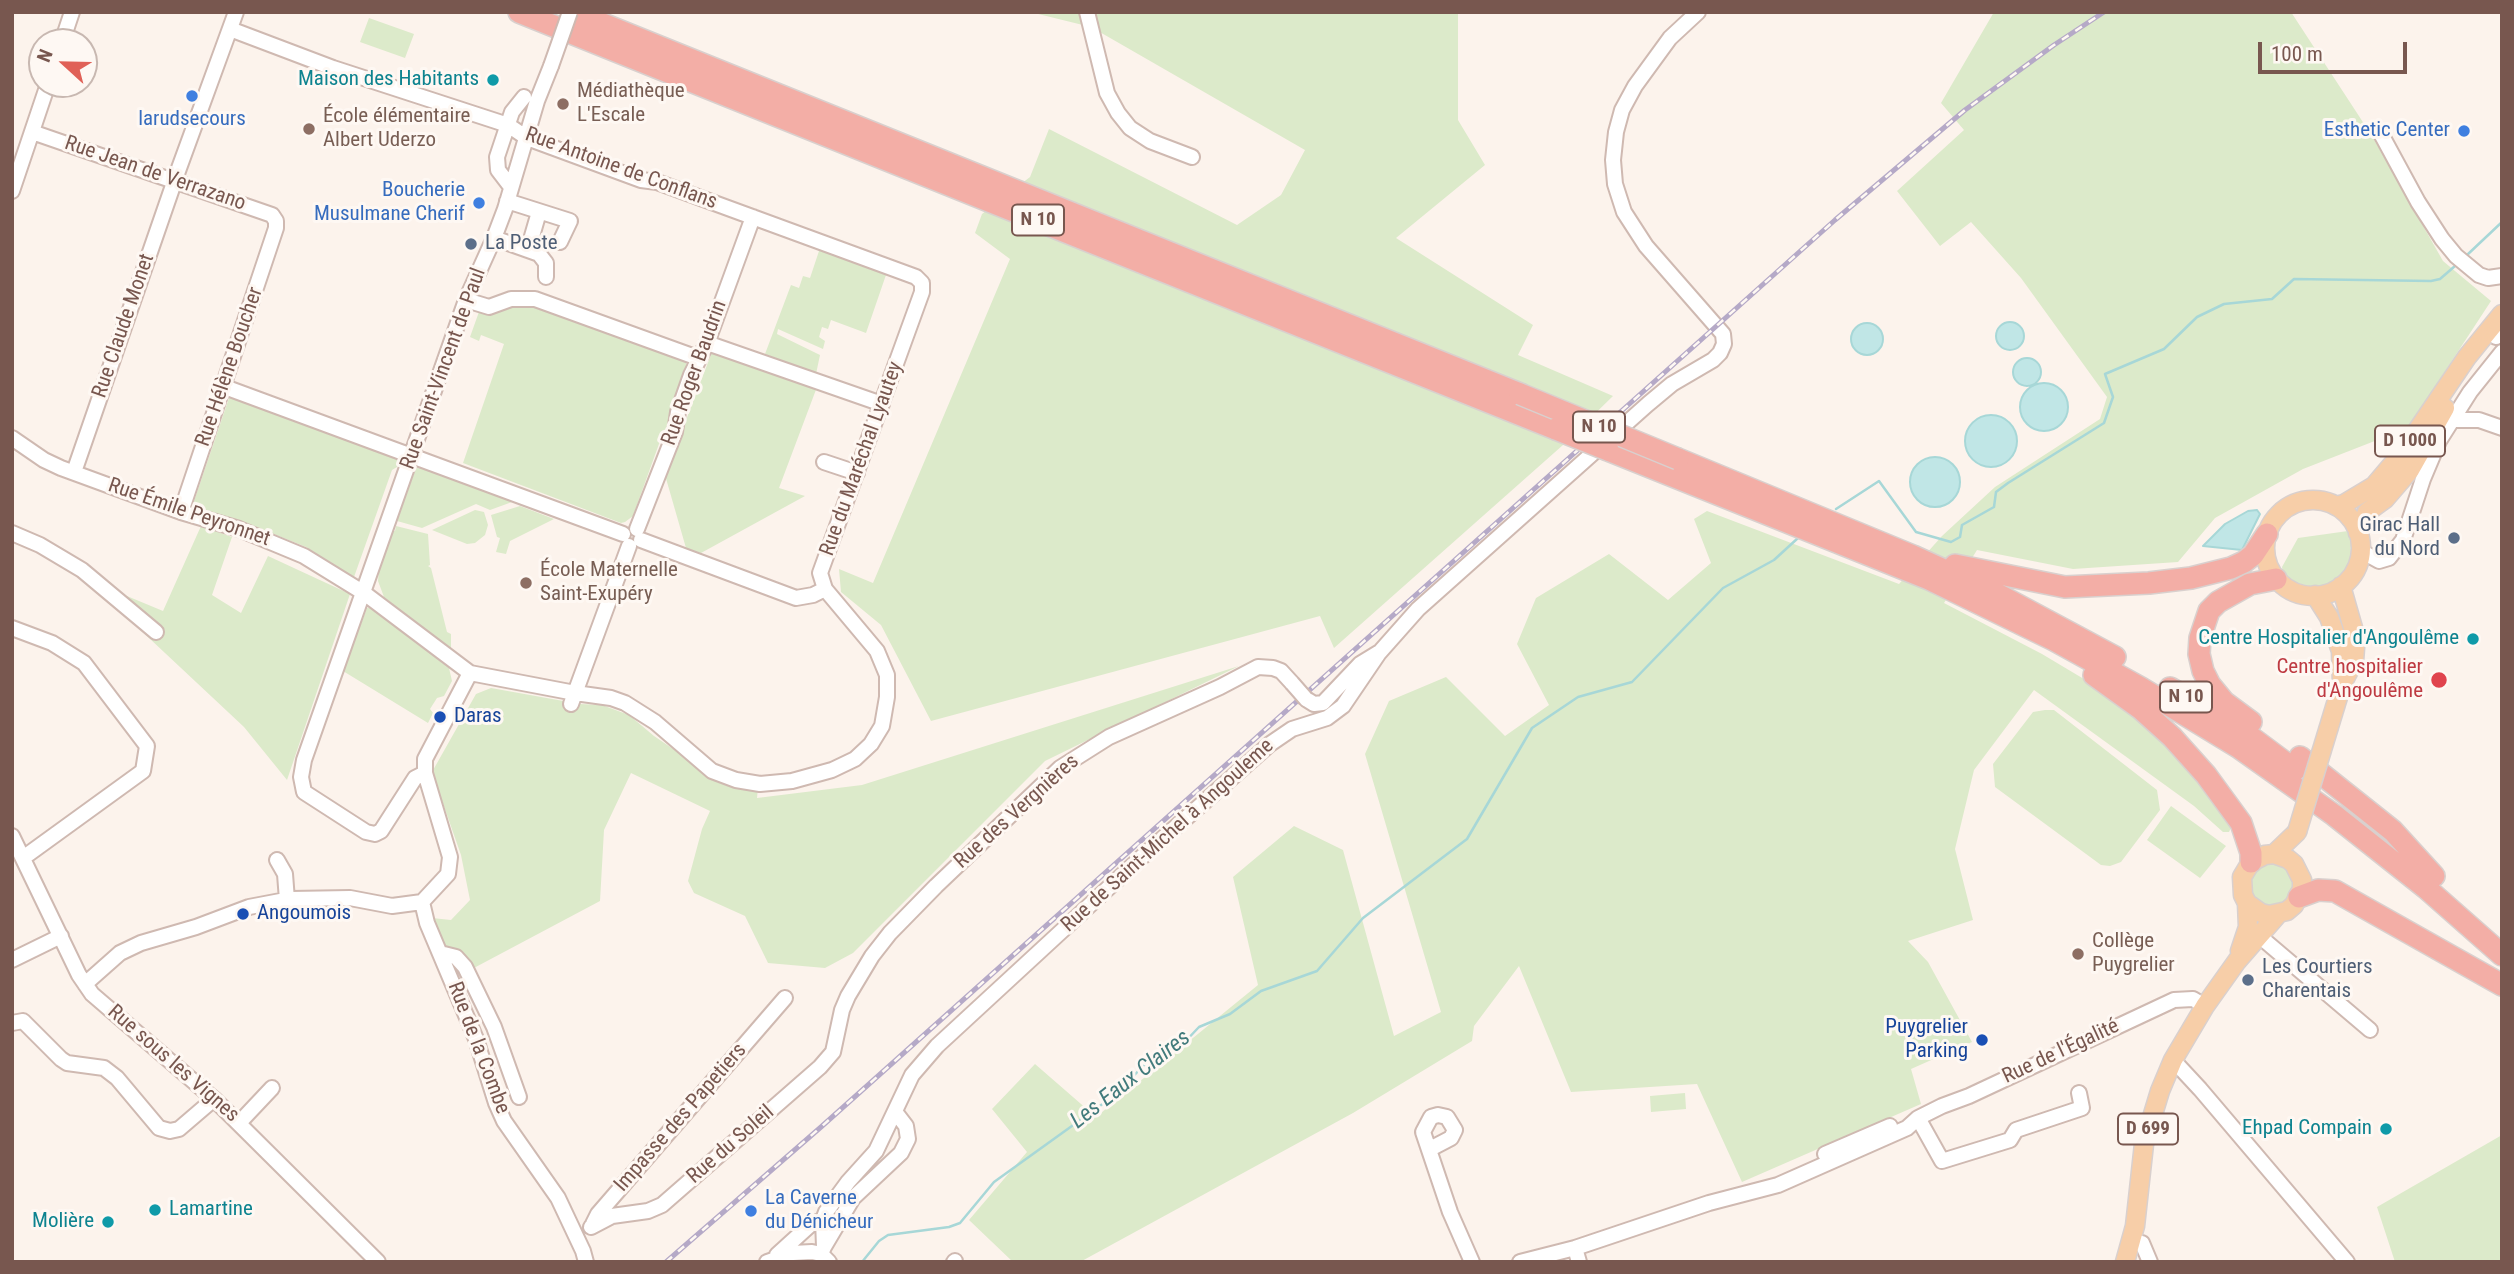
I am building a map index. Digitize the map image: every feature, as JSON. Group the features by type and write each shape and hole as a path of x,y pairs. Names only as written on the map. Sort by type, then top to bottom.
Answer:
{"highway":[{"name":"N 10","path":"519,12 1891,563 2054,640 2185,714 2289,782 2392,860 2502,955"},
{"name":"N 10","path":"571,12 1520,394 1913,556 2001,596 2087,640 2236,726 2390,841 2502,935"},
{"path":"1913,556 2066,587 2149,583 2191,578 2231,568 2253,555 2267,534"},
{"path":"2276,579 2250,584 2218,602 2209,611 2203,624 2199,654 2210,685 2224,702 2331,779 2393,831 2434,876"},
{"path":"2054,640 2063,655 2141,709 2172,737 2206,775 2241,823 2251,853 2251,862"},
{"path":"2299,897 2318,890 2335,891 2502,985"}],"main road":[{"name":"D 1000","path":"2336,506 2344,505 2374,486 2395,461 2467,357 2502,314"},
{"name":"D 1000","path":"2358,533 2367,512 2385,499 2410,470 2453,394 2500,338"},
{"path":"2316,500 2336,506 2353,522 2358,533 2361,551 2355,570 2341,586 2329,593 2315,595 2294,592 2276,579 2268,565 2265,550 2267,534 2282,510 2295,503 2316,500"},
{"path":"2294,864 2297,832 2342,684 2354,661 2353,628 2341,586"},
{"path":"2315,595 2329,617 2340,651 2342,684"},
{"path":"2274,854 2297,832"},
{"path":"2248,903 2253,931 2287,911 2299,897 2302,880 2294,864 2288,859 2274,854 2265,855 2251,862 2242,877 2243,895 2248,903 2261,913 2278,914"},
{"name":"D 699","path":"2125,1262 2132,1241 2144,1144 2155,1104 2173,1060 2205,1006 2237,961 2253,931"}],"street":[{"name":"Rue Claude Monet","path":"74,472 236,12"},
{"name":"Rue Saint-Vincent de Paul","path":"425,773 415,778 381,831 375,834 366,832 304,792 301,777 304,760 466,300 495,238 571,12"},
{"path":"1087,12 1107,93 1124,120 1130,128 1150,141 1192,157"},
{"name":"Rue de Saint-Michel à Angouleme","path":"823,1220 834,1201 876,1151 912,1075 937,1046 1261,751 1292,729 1327,718 1343,706 1379,653 1418,609 1648,404 1672,384 1720,353 1724,344 1723,334 1646,246 1624,212 1615,184 1613,160 1622,110 1635,86 1670,38 1698,12"},
{"name":"Rue Antoine de Conflans","path":"230,29 333,68 508,125 527,138 641,180 657,182 916,277 922,283 922,292"},
{"path":"524,97 512,111 497,157 498,170 509,194 540,212 571,217 560,242"},
{"path":"12,191 43,98"},
{"name":"Rue Jean de Verrazano","path":"32,132 272,215 276,221"},
{"path":"2380,132 2418,201 2456,256 2479,275 2488,278 2502,276"},
{"path":"528,250 540,212"},
{"name":"Rue Roger Baudrin","path":"633,537 753,217"},
{"name":"Rue Hélène Boucher","path":"181,512 276,228 276,221"},
{"path":"495,238 539,254 546,263 546,276"},
{"name":"Rue du Maréchal Lyautey","path":"825,589 820,573 922,292"},
{"path":"466,300 489,307 511,299 536,299 698,358"},
{"path":"2361,551 2379,561 2389,558 2403,540 2431,457 2452,420 2493,361 2500,338"},
{"path":"707,343 881,404"},
{"path":"222,386 796,598 813,595 825,589 877,651 887,674 887,697 882,726 871,744 855,759 832,770 792,781 760,784 736,780 712,771 655,722 632,707 611,698 573,699 470,673 364,593"},
{"path":"2452,420 2479,420 2499,427"},
{"name":"Rue Émile Peyronnet","path":"12,438 44,460 74,472 285,547 364,593"},
{"path":"824,462 857,473"},
{"path":"12,533 74,564 156,632"},
{"path":"573,699 633,537"},
{"path":"12,628 52,643 84,663 147,746 143,771 23,858"},
{"name":"Rue des Vergnières","path":"839,1024 848,996 872,956 890,933 1060,768 1109,737 1258,667 1281,671 1306,699 1314,704 1323,703 1360,664 1379,653"},
{"path":"85,984 120,953 141,943 196,927 249,907 287,900 350,898 392,906 422,902 448,874 450,857 425,773 428,749 470,673"},
{"name":"Rue sous les Vignes","path":"12,835 85,984 92,993 214,1099 378,1262"},
{"path":"278,859 285,874 287,900"},
{"name":"Rue de la Combe","path":"422,902 426,923 477,1039 504,1121 558,1198 586,1262"},
{"path":"2253,931 2370,1030"},
{"path":"12,960 61,936"},
{"path":"440,953 456,957 464,967 494,1027 519,1097"},
{"name":"Impasse des Papetiers","path":"578,1240 786,998"},
{"name":"Rue de l'Égalité","path":"1520,1262 1577,1255 1743,1194 1778,1185 1907,1128 1918,1118 2174,1000 2193,999 2205,1006"},
{"path":"12,1023 23,1021 67,1063 104,1068 117,1078 159,1128 170,1131 179,1129 214,1099"},
{"name":"Rue du Soleil","path":"591,1227 612,1216 648,1211 662,1205 820,1067 833,1052 839,1024"},
{"path":"2173,1060 2347,1262"},
{"path":"239,1123 272,1088"},
{"path":"1918,1118 1942,1161 2010,1140 2017,1130 2082,1108 2078,1093"},
{"path":"825,1254 853,1198 901,1153 908,1139 906,1126 896,1113"},
{"path":"1430,1149 1450,1212 1472,1262"},
{"path":"770,1260 810,1225 823,1220 825,1254"},
{"path":"2132,1241 2141,1243 2150,1262"},
{"path":"770,1260 793,1253 825,1254"}],"green space":[{"path":"1030,12 1458,12 1458,120 1485,165 1396,238 1533,325 1518,355 1613,396 1563,445 1334,648 1320,616 931,721 881,625 841,592 839,569 873,583 1010,259 975,233 982,214 1030,177 1049,129 1237,225 1281,195 1305,150 1091,27"},
{"path":"1994,12 2291,12 2372,136 2443,261 2491,301 2408,428 2303,469 2215,518 2178,562 2073,569 1977,550 1944,603 2042,654 2109,694 2166,740 2233,823 2229,832 2223,832 2194,806 2034,690 1974,770 1955,849 1973,920 1908,941 1928,962 1972,1042 1911,1069 1921,1104 1742,1182 1697,1084 1571,1092 1519,966 1474,1026 1472,1041 1353,1113 1080,1262 1013,1262 969,1220 1027,1152 992,1109 1035,1064 1096,1117 1258,985 1233,877 1294,826 1343,850 1394,1036 1441,1012 1365,754 1389,701 1446,677 1505,736 1549,705 1517,644 1536,598 1609,554 1668,600 1711,563 1694,519 1707,511 1899,584 1942,536 1995,487 2100,419 2107,397 2021,278 1971,222 1940,246 1897,191 1964,130 1941,103"},
{"path":"369,18 414,34 405,58 360,42"},
{"path":"820,248 887,272 866,333 831,320 828,329 822,327 819,337 825,341 823,349 778,329 777,334 820,355 816,374 765,354 791,285 799,288 803,276 810,278"},
{"path":"523,302 686,361 687,370 670,428 664,430 633,516 625,522 621,523 463,463 504,344 481,335 479,341 470,337 480,309 498,312"},
{"path":"712,352 817,387 779,488 805,496 701,553 686,548 665,475"},
{"path":"230,395 398,459 354,577 306,547 254,526 192,507"},
{"path":"416,468 512,502 490,510 476,504 422,528 397,521"},
{"path":"520,506 554,519 510,541 506,554 496,552 500,538 497,537 491,515"},
{"path":"475,510 484,512 488,525 485,535 475,543 467,544 432,530"},
{"path":"201,526 232,537 212,595 241,613 268,556 350,594 287,780 244,727 86,579 163,611"},
{"path":"396,526 428,534 428,566 431,568 447,632 451,634 451,650 384,597 378,581 379,569"},
{"path":"2348,531 2351,543 2350,562 2336,580 2323,586 2310,586 2296,583 2283,574 2282,567 2298,538"},
{"path":"367,608 371,608 449,668 452,681 444,696 437,698 430,709 433,713 428,723 343,671"},
{"path":"1239,666 1045,761 853,953 825,968 768,963 745,916 694,893 688,881 702,829 710,811 631,773 604,830 600,901 472,969 459,954 443,945 432,918 451,920 470,900 461,855 432,772 476,694 491,688 580,704 602,705 629,715 654,736 704,770 758,788 757,798 862,785"},
{"path":"2054,710 2157,790 2160,810 2121,862 2110,866 2101,865 1995,787 1993,764 2033,712"},
{"path":"2171,806 2226,846 2200,878 2147,840"},
{"path":"2272,864 2287,870 2293,885 2287,900 2272,906 2257,900 2251,885 2257,870"},
{"path":"1685,1093 1686,1109 1651,1112 1650,1096"},
{"path":"2502,1135 2502,1262 2395,1262 2377,1207"}],"water":[{"path":"2010,322 2020,326 2024,336 2020,346 2010,350 2000,346 1996,336 2000,326"},
{"path":"1867,323 1878,328 1883,339 1878,350 1867,355 1856,350 1851,339 1856,328"},
{"path":"2027,358 2037,362 2041,372 2037,382 2027,386 2017,382 2013,372 2017,362"},
{"path":"2044,383 2061,390 2068,407 2061,424 2044,431 2027,424 2020,407 2027,390"},
{"path":"1991,415 2001,417 2009,423 2015,431 2015,451 2009,459 2001,465 1991,467 1981,465 1973,459 1967,451 1965,441 1967,431 1973,423 1981,417"},
{"path":"1935,457 1952,465 1960,482 1952,499 1935,507 1918,499 1910,482 1918,465"},
{"path":"2257,510 2260,514 2242,550 2203,546 2225,524 2248,511"}],"waterway":[{"name":"Les Eaux Claires","path":"2467,255 2502,222"},
{"name":"Les Eaux Claires","path":"1836,509 1879,481 1916,532 1951,542 1960,537 1962,525 1994,507 1996,492 2104,423 2113,397 2105,374 2164,349 2197,317 2224,304 2272,299 2294,279 2431,281 2440,279 2455,266"},
{"name":"Les Eaux Claires","path":"862,1262 879,1241 888,1235 949,1227 960,1223 994,1182 1115,1095 1148,1061 1180,1047 1199,1027 1230,1014 1261,991 1317,971 1363,918 1467,839 1532,728 1578,697 1632,682 1723,588 1774,560 1798,538"}],"railway":[{"path":"666,1262 821,1127 1835,220 1965,110 2104,12"}],"place":[{"name":"Maison des Habitants","path":"493,80"},
{"name":"larudsecours","path":"192,96"},
{"name":"Médiathèque L'Escale","path":"563,104"},
{"name":"École élémentaire Albert Uderzo","path":"309,129"},
{"name":"Esthetic Center","path":"2464,131"},
{"name":"Boucherie Musulmane Cherif","path":"479,203"},
{"name":"La Poste","path":"471,244"},
{"name":"Girac Hall du Nord","path":"2454,538"},
{"name":"École Maternelle Saint-Exupéry","path":"526,583"},
{"name":"Centre Hospitalier d'Angoulême","path":"2473,639"},
{"name":"Centre hospitalier d'Angoulême","path":"2439,680"},
{"name":"Daras","path":"440,717"},
{"name":"Angoumois","path":"243,914"},
{"name":"Collège Puygrelier","path":"2078,954"},
{"name":"Les Courtiers Charentais","path":"2248,980"},
{"name":"Puygrelier Parking","path":"1982,1040"},
{"name":"Ehpad Compain","path":"2386,1129"},
{"name":"Lamartine","path":"155,1210"},
{"name":"La Caverne du Dénicheur","path":"751,1211"},
{"name":"Molière","path":"108,1222"}]}
